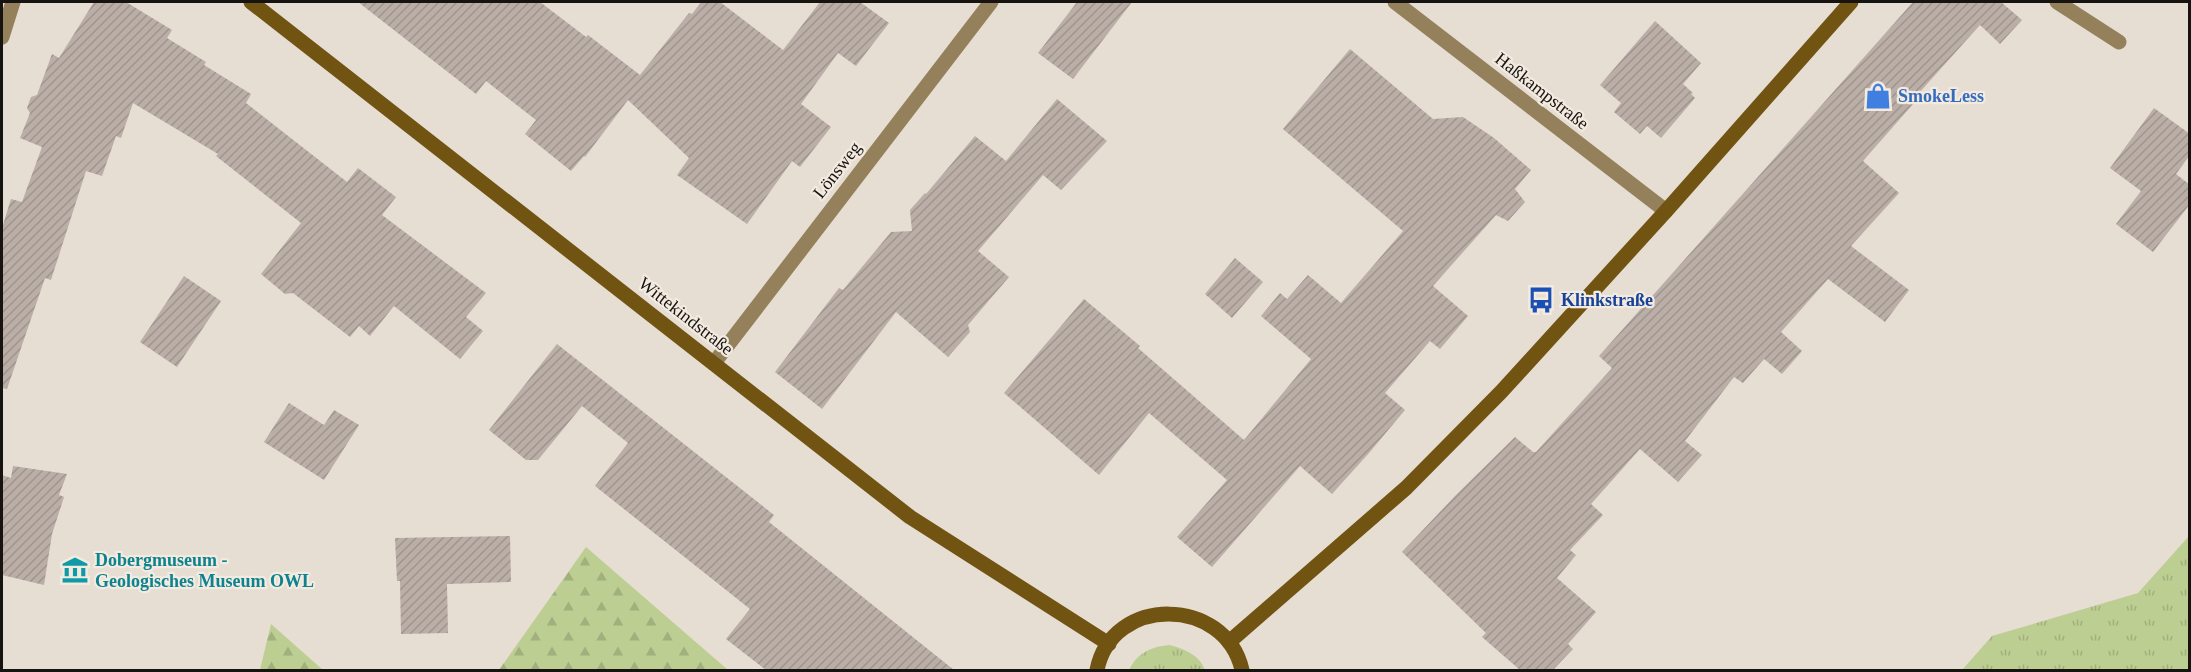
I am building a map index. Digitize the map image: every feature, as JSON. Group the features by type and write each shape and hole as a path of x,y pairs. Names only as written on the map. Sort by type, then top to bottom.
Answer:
{"main road":[{"name":"Wittekindstraße","path":"251,2 910,517 1109,644"},
{"path":"1229,642 1406,488 1501,392 1666,211 1851,2"},
{"path":"1097,670 1109,644 1125,628 1146,617 1169,613 1192,616 1212,626 1229,642 1242,670"}],"street":[{"path":"2,37 13,2"},
{"name":"Lönsweg","path":"714,363 991,2"},
{"name":"Haßkampstraße","path":"1395,2 1666,211"},
{"path":"2057,2 2119,42"}],"green space":[{"path":"2189,536 2189,670 1962,670 1992,636 2138,593"},
{"path":"586,547 728,670 499,670"},
{"path":"271,624 323,670 260,670"},
{"path":"1169,645 1191,653 1205,670 1129,670 1140,655 1156,647"}],"building":[{"path":"94,2 126,2 172,30 167,38 206,62 204,65 251,94 246,103 347,182 358,168 396,197 382,215 486,293 466,317 483,331 460,359 394,306 370,336 359,326 350,337 293,293 285,294 261,274 301,223 216,156 218,154 133,103 121,138 116,136 102,176 86,171 51,280 45,278 7,389 2,388 2,228 11,199 22,202 42,147 20,138 30,113 27,108 31,97 37,95 52,54 59,58"},
{"path":"358,2 540,2 640,75 689,13 692,14 701,2 720,2 783,50 820,2 860,2 889,23 856,66 838,53 801,104 831,127 800,167 792,161 747,224 677,175 689,158 628,100 585,157 571,171 525,134 536,120 486,81 476,94"},
{"path":"1077,2 1132,2 1073,79 1038,53"},
{"path":"1913,2 2001,2 2022,20 2000,44 1980,25 1919,93 1921,95 1863,161 1899,193 1851,246 1909,290 1885,322 1828,279 1781,332 1802,351 1782,374 1764,359 1743,383 1734,377 1685,441 1702,455 1678,482 1640,449 1591,504 1603,515 1570,550 1576,555 1557,578 1596,612 1568,644 1573,649 1553,670 1520,670 1482,637 1486,633 1402,552 1515,437 1536,452 1612,368 1599,356"},
{"path":"1655,21 1701,63 1683,84 1695,98 1661,138 1647,126 1640,134 1614,112 1621,103 1600,85"},
{"path":"1350,49 1433,119 1463,117 1494,138 1531,170 1515,189 1525,202 1508,221 1496,215 1433,286 1468,316 1440,349 1430,341 1385,393 1405,410 1369,453 1332,494 1300,466 1212,567 1177,537 1227,480 1149,413 1099,475 1004,393 1084,299 1244,440 1311,359 1261,316 1280,293 1287,299 1308,275 1341,303 1403,231 1283,129"},
{"path":"1057,99 1107,141 1061,190 1043,175 978,251 1009,277 968,325 970,332 948,357 896,312 822,409 775,372 839,288 843,290 891,232 912,231 910,210 975,136 1006,161"},
{"path":"2154,108 2190,134 2190,155 2176,174 2190,185 2190,204 2153,252 2116,224 2141,191 2110,168"},
{"path":"1235,258 1263,282 1232,318 1205,294"},
{"path":"184,276 221,301 177,367 140,342"},
{"path":"557,344 774,515 769,522 954,670 766,670 726,639 750,609 595,486 628,443 582,406 538,460 526,460 489,430"},
{"path":"289,403 324,425 334,410 359,425 324,480 264,442"},
{"name":"Dobergmuseum - Geologisches Museum OWL","path":"13,466 67,474 59,495 64,497 52,534 44,585 2,575 2,475 11,478"},
{"path":"510,536 511,582 447,584 448,633 401,634 400,581 397,581 395,538"}],"place":[{"name":"SmokeLess","path":"1878,96"},
{"name":"Klinkstraße","path":"1541,300"},
{"name":"Dobergmuseum - Geologisches Museum OWL","path":"75,570"}]}
